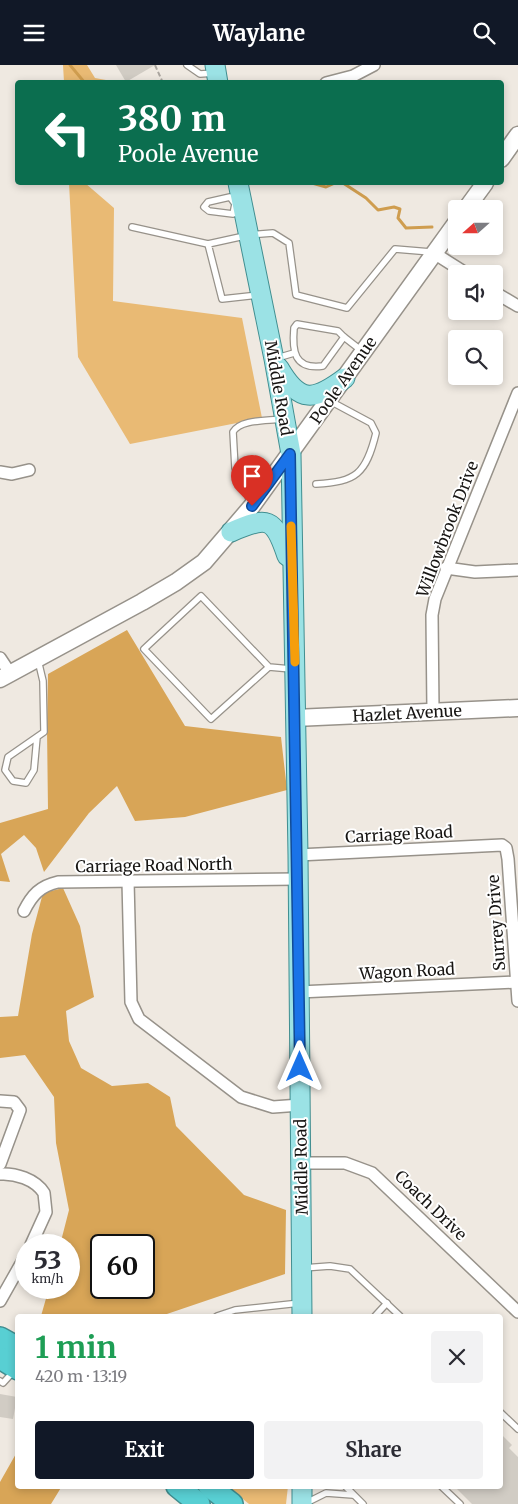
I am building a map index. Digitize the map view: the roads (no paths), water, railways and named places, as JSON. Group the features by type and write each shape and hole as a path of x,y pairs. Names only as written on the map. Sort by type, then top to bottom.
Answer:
{"highway":[{"path":"0,1337 10,1365"},
{"path":"164,1489 175,1504"},
{"path":"181,1489 199,1504"},
{"path":"213,1489 231,1504"},
{"path":"224,1489 231,1504"}],"main road":[{"name":"Middle Road","path":"236,200 249,235 286,419 290,454 296,670 302,1309"},
{"path":"274,359 294,389 301,394 325,393 345,378"},
{"path":"231,532 255,521 269,523 274,527 292,573"},
{"path":"302,1489 303,1504"}],"street":[{"path":"338,80 353,76 374,65"},
{"path":"504,155 518,135"},
{"path":"473,200 484,185"},
{"name":"Poole Avenue","path":"5,676 176,582 204,562 252,506 448,234"},
{"path":"434,253 453,265"},
{"path":"503,297 518,306"},
{"name":"Willowbrook Drive","path":"433,711 432,615 435,599 446,567 518,393"},
{"path":"0,472 12,474 29,470"},
{"path":"446,567 468,572 518,570"},
{"path":"0,658 5,676"},
{"name":"Hazlet Avenue","path":"295,718 518,707"},
{"name":"Carriage Road","path":"298,855 502,845"},
{"name":"Surrey Drive","path":"502,845 506,848 508,859 518,1001"},
{"name":"Carriage Road North","path":"24,911 32,896 48,885 58,882 298,879"},
{"path":"128,881 131,1002 139,1019 241,1097 273,1107 300,1105"},
{"name":"Wagon Road","path":"300,992 517,982"},
{"path":"0,1101 14,1102 20,1110 0,1164"},
{"name":"Coach Drive","path":"302,1163 345,1163 372,1173 518,1312"},
{"path":"0,1174 18,1175 41,1189 44,1193 46,1211 36,1234"},
{"path":"0,1301 15,1274"}],"lane":[{"path":"187,65 200,74 216,74"},
{"path":"236,200 209,211 204,207 208,202 236,200"},
{"path":"132,227 208,244 249,235 273,233 289,243 296,295 347,308 395,249 434,253"},
{"path":"208,244 222,299 261,294"},
{"path":"344,337 323,366 301,363 294,353 294,328 297,325 338,331 362,351"},
{"path":"274,359 294,353"},
{"path":"316,485 340,483 357,475 371,450 376,433 371,423 329,401"},
{"path":"252,506 235,468 233,432 242,425 286,419"},
{"path":"269,667 211,719 144,649 201,596 269,667 296,670"},
{"path":"37,658 43,681 44,732 8,757 5,770 13,781 26,783 34,770 37,737"},
{"path":"301,1268 330,1266 350,1269 398,1314"},
{"path":"377,1314 387,1303"},
{"path":"229,1314 235,1310 302,1309"},
{"path":"503,1415 518,1429"},
{"path":"348,1489 363,1504"},
{"path":"444,1489 460,1504"},
{"path":"303,1504 326,1493 353,1495"}],"waterway":[{"path":"70,65 82,80"},
{"path":"319,185 326,187 330,185"},
{"path":"346,185 366,198 378,210 394,207 400,209 398,218 406,228 432,227"}]}
